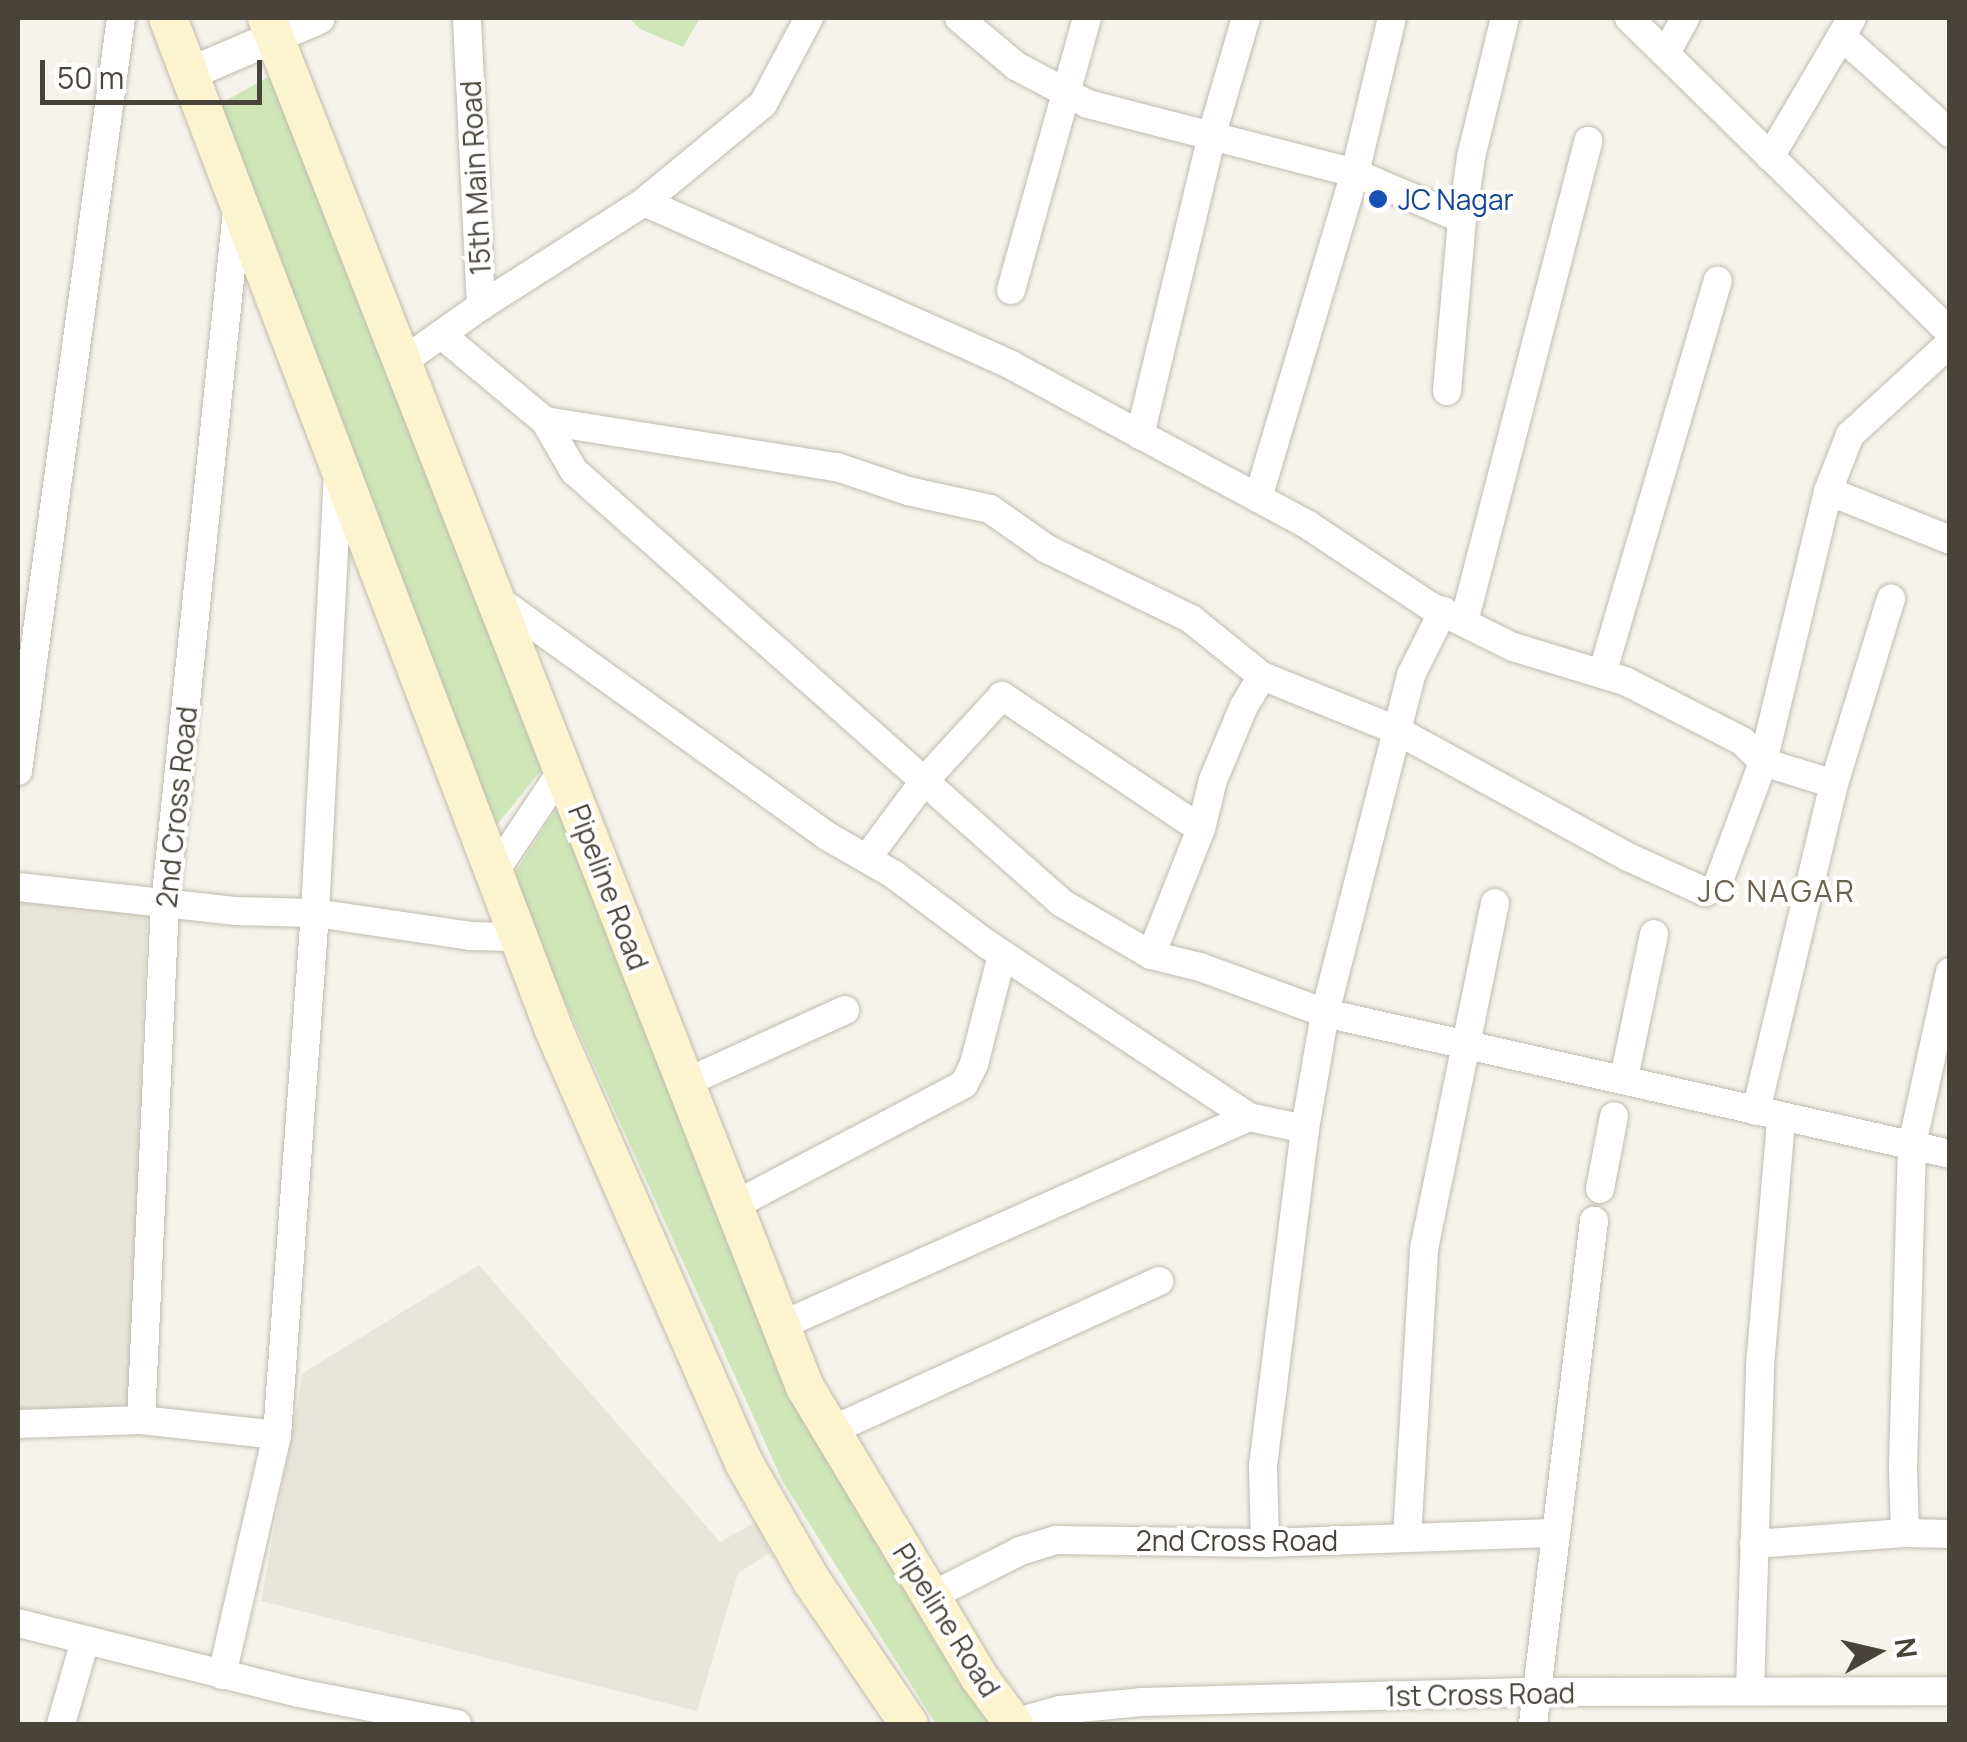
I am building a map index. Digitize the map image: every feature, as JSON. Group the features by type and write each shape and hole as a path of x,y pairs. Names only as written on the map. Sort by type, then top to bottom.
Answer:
{"main road":[{"path":"168,18 339,460 515,937 744,1463 810,1580 909,1724"},
{"name":"Pipeline Road","path":"271,27 406,360 780,1326 828,1432 1014,1724"}],"street":[{"path":"18,771 121,18"},
{"path":"191,73 271,27 318,18"},
{"name":"15th Main Road","path":"406,360 481,306 467,18"},
{"path":"481,306 644,202 763,104 809,18"},
{"path":"959,18 1016,66 1088,104 1355,174 1462,219"},
{"path":"1011,290 1087,18"},
{"path":"1140,435 1212,134 1246,18"},
{"path":"1258,498 1355,174 1392,18"},
{"path":"1446,391 1471,157 1506,18"},
{"path":"1629,18 1950,332"},
{"path":"1667,51 1685,18"},
{"path":"1770,157 1847,26 1950,133"},
{"path":"1265,1543 1263,1466 1305,1128 1324,1013 1410,676 1453,616 1588,141"},
{"name":"2nd Cross Road","path":"141,1420 166,904 238,196"},
{"path":"644,202 1011,365 1258,498 1453,616 1513,647 1625,681 1742,741 1762,762 1834,784"},
{"path":"1602,674 1718,281"},
{"path":"443,336 546,421 574,472 1062,903 1151,955 1200,967 1324,1013 1950,1154"},
{"path":"546,421 836,467 908,491 990,509 1047,549 1191,619 1262,676 1396,730 1628,856 1706,892 1718,886 1762,762 1828,491 1850,434 1950,343"},
{"path":"222,1675 277,1435 316,912 339,460"},
{"path":"1828,491 1950,540"},
{"path":"1750,1690 1768,1115 1834,784 1892,599"},
{"path":"500,600 827,836 867,858 1002,954 1249,1117 1305,1128"},
{"path":"1151,955 1200,829 1214,780 1244,706 1262,676"},
{"path":"867,858 925,780 1002,696 1200,829"},
{"path":"492,874 563,769"},
{"path":"18,888 166,904 316,912 430,931 515,937"},
{"path":"1407,1538 1424,1249 1495,904"},
{"path":"1624,1078 1654,934"},
{"path":"732,1206 964,1084 974,1064 1002,954"},
{"path":"1905,1533 1912,1145 1950,972"},
{"path":"685,1083 845,1010"},
{"path":"1600,1189 1614,1116"},
{"path":"780,1326 1249,1117"},
{"path":"1533,1724 1594,1221"},
{"path":"828,1432 1159,1281"},
{"path":"18,1424 141,1420 277,1435"},
{"name":"2nd Cross Road","path":"931,1596 984,1567 1049,1542 1265,1543 1555,1532"},
{"path":"1754,1544 1905,1533 1950,1534"},
{"path":"18,1624 222,1675 457,1724"},
{"path":"61,1724 86,1641"},
{"name":"1st Cross Road","path":"1014,1724 1106,1703 1536,1692 1950,1691"}],"shaded area":[{"path":"18,902 147,915 129,1410 18,1416"},
{"path":"479,1265 720,1542 756,1522 770,1553 738,1573 697,1711 261,1601 303,1373"}],"green space":[{"path":"629,18 700,18 683,47 640,29"},
{"path":"272,75 543,768 496,826 218,105"},
{"path":"558,806 802,1406 999,1724 936,1724 783,1482 510,880"}],"place":[{"name":"JC Nagar","path":"1378,199"}],"district":[{"name":"JC NAGAR","path":"1777,891"}]}
